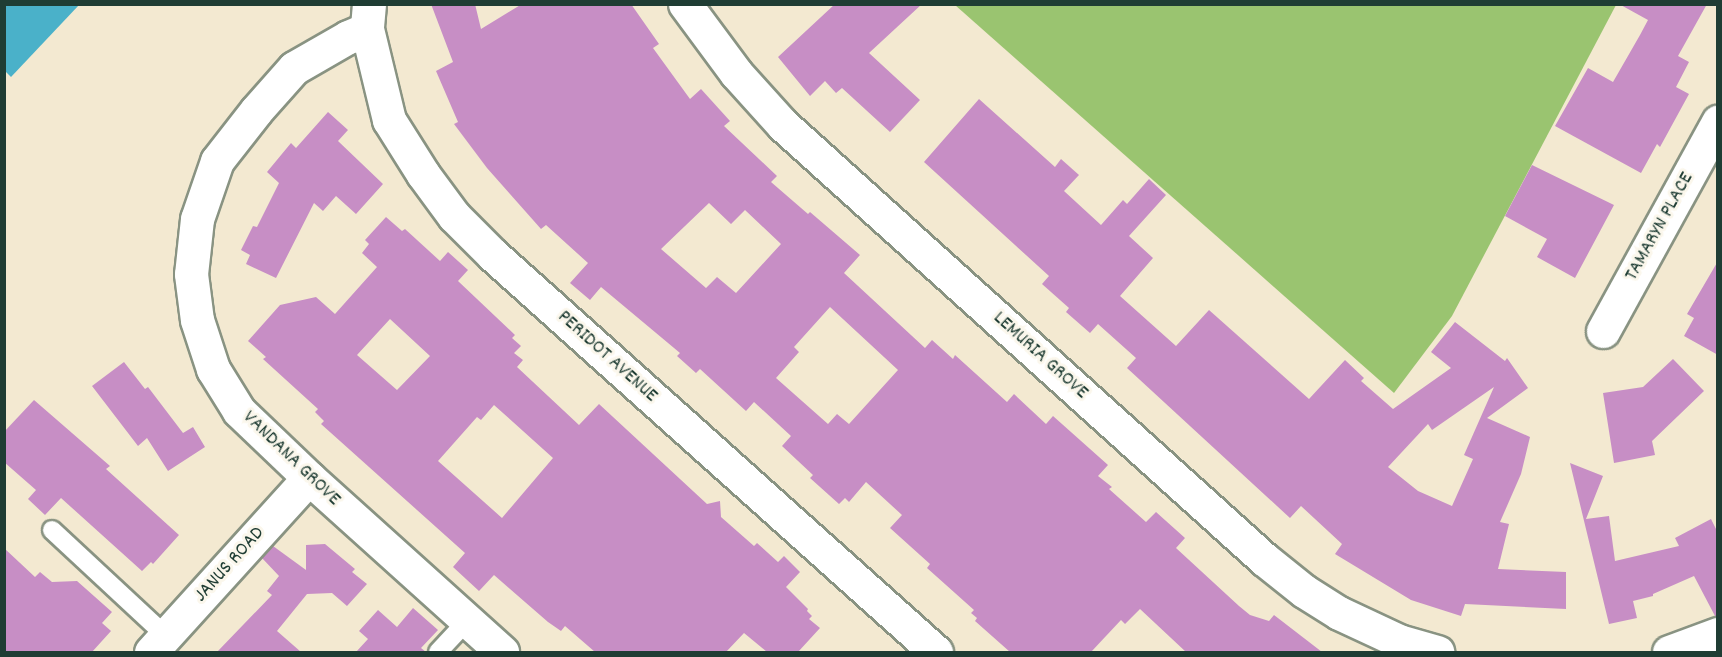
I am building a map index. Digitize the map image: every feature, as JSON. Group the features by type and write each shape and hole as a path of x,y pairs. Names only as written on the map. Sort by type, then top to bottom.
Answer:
{"street":[{"name":"LEMURIA GROVE","path":"685,4 736,73 783,125 1264,559 1304,591 1340,613 1399,641 1437,652"},
{"name":"VANDANA GROVE","path":"368,17 348,37 294,68 256,111 218,161 197,219 191,274 197,320 213,369 239,411 309,478 502,652"},
{"name":"PERIDOT AVENUE","path":"368,17 389,120 423,174 454,216 493,255 936,652"},
{"name":"TAMARYN PLACE","path":"1603,332 1718,122"},
{"name":"JANUS ROAD","path":"158,644 309,478"},
{"path":"1669,652 1718,634"}],"lane":[{"path":"52,530 158,644"},
{"path":"438,652 467,621"}],"green space":[{"path":"955,5 1616,5 1452,316 1394,393"}],"water":[{"path":"4,5 79,5 11,77 5,71"}],"building":[{"path":"431,4 475,4 481,29 522,4 631,4 659,44 653,48 690,99 701,89 730,121 724,126 777,176 771,182 860,255 844,273 925,348 932,340 953,359 955,355 1007,402 1014,394 1046,424 1053,416 1108,465 1098,476 1112,487 1109,489 1146,522 1156,512 1185,538 1176,548 1239,606 1250,615 1269,621 1274,615 1322,652 1186,652 1140,609 1125,624 1121,620 1091,652 1010,652 975,621 977,618 971,613 974,610 927,568 930,564 890,528 902,515 866,482 849,502 845,498 839,504 810,478 813,475 782,446 791,436 754,402 746,411 700,369 696,373 677,356 680,353 601,287 590,300 570,283 588,263 546,225 541,229 487,168 454,124 458,122 436,71 453,62","holes":["709,203 731,224 745,210 781,244 736,293 717,277 706,288 661,249","830,307 898,370 849,424 837,414 828,424 776,378 799,352 794,347"]},
{"path":"835,4 922,4 869,53 920,100 890,132 842,88 836,93 825,81 810,96 778,57"},
{"path":"1619,4 1707,4 1678,56 1689,62 1676,87 1689,94 1660,147 1657,144 1641,173 1555,126 1588,68 1613,82 1648,20"},
{"path":"979,99 1055,167 1061,159 1079,175 1064,191 1101,225 1123,200 1127,204 1149,179 1166,195 1129,236 1153,258 1120,296 1176,346 1209,310 1309,399 1345,360 1364,378 1361,381 1393,409 1451,368 1431,352 1455,322 1505,361 1507,358 1528,388 1487,418 1530,437 1521,474 1500,522 1509,524 1498,569 1566,572 1566,609 1465,604 1461,616 1411,600 1335,554 1342,544 1301,506 1290,518 1127,368 1136,358 1098,324 1090,333 1066,312 1069,308 1042,284 1049,276 924,162","holes":["1494,387 1464,455 1473,459 1452,506 1418,491 1388,467 1428,424 1432,430"]},
{"path":"328,112 348,130 338,141 383,184 356,214 336,196 323,211 314,203 276,278 246,264 250,255 241,250 253,226 257,227 279,183 267,172 291,143 296,148"},
{"path":"1532,165 1614,205 1575,278 1537,257 1547,239 1505,216"},
{"path":"386,217 402,231 405,229 440,261 448,252 468,270 458,281 515,335 512,338 521,346 514,353 523,360 517,367 579,425 599,404 707,504 720,501 721,517 754,546 757,543 778,562 784,556 800,572 786,587 808,609 807,611 812,616 809,619 820,628 798,652 767,652 744,633 726,652 595,652 565,626 561,631 548,622 494,575 479,591 453,567 465,553 321,424 324,421 315,412 318,409 263,359 266,357 248,341 280,305 316,297 335,314 377,267 362,253 369,244 365,240","holes":["390,319 430,356 397,390 357,355","494,405 553,458 502,518 438,461 477,417 481,420"]},
{"path":"1718,261 1718,355 1684,336 1694,318 1687,314"},
{"path":"1673,359 1704,391 1652,441 1655,455 1614,463 1603,393 1643,387"},
{"path":"124,362 145,389 148,387 183,433 193,427 205,447 168,471 147,438 138,446 92,386"},
{"path":"34,400 110,466 106,469 179,535 153,564 151,562 142,571 61,498 45,515 28,499 36,490 4,462 4,432"},
{"path":"1570,463 1603,476 1586,519 1609,516 1615,561 1679,546 1675,538 1711,519 1718,533 1718,616 1715,616 1694,576 1653,596 1633,601 1637,618 1609,624"},
{"path":"325,544 355,569 352,572 367,584 347,606 332,593 307,594 277,631 301,652 217,652 272,595 267,591 279,576 262,558 273,546 306,570 306,545"},
{"path":"4,548 35,577 40,572 52,582 77,581 112,612 102,623 111,631 92,652 4,652"},
{"path":"413,608 438,630 421,648 426,652 356,652 368,639 359,631 378,610 397,627"}]}
